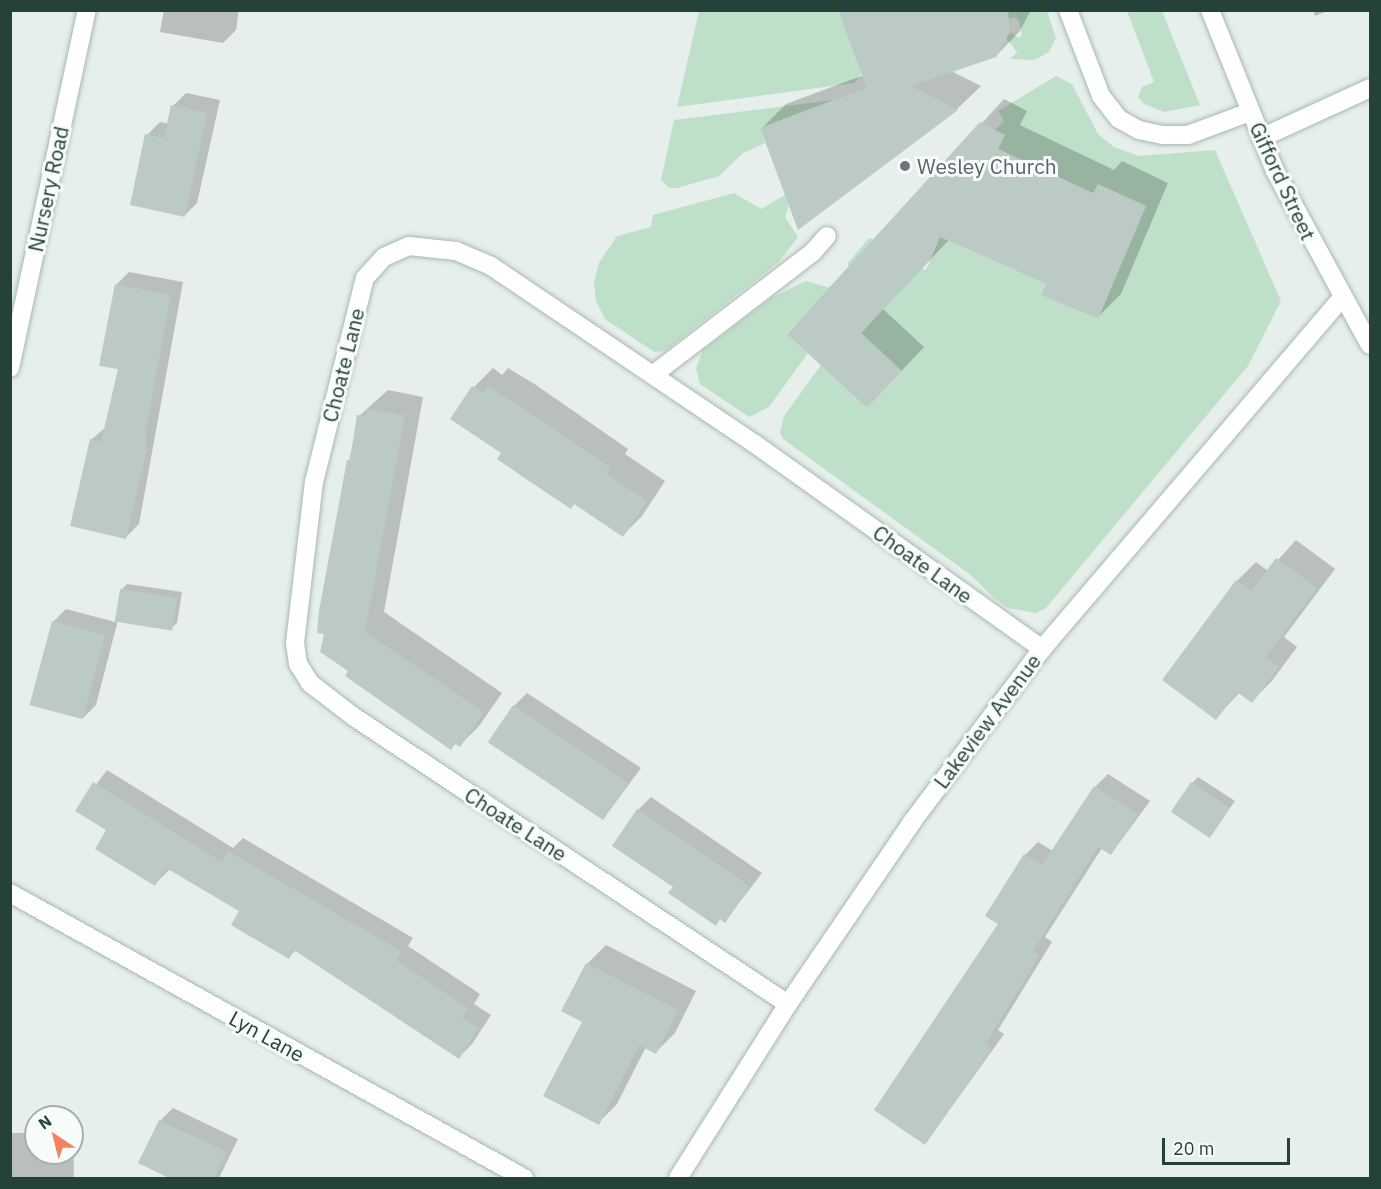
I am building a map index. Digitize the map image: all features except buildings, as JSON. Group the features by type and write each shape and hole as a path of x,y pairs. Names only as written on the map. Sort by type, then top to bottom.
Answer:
{"street":[{"name":"Nursery Road","path":"10,369 14,326 87,10"},
{"path":"1068,10 1101,96 1119,119 1139,130 1163,135 1188,135 1250,112"},
{"name":"Gifford Street","path":"1210,10 1261,138 1342,298 1371,345"},
{"path":"1261,138 1371,88"},
{"path":"654,374 813,252 827,236"},
{"name":"Choate Lane","path":"788,1004 326,697 310,682 298,664 295,643 314,482 365,278 384,257 409,246 434,246 491,266 654,374 1042,649"},
{"name":"Lakeview Avenue","path":"678,1179 788,1004 912,822 1042,649 1342,298"},
{"name":"Lyn Lane","path":"10,893 524,1179"}],"green space":[{"path":"699,11 839,11 862,73 854,83 677,107"},
{"path":"1008,11 1047,11 1056,38 1049,52 1034,60 1010,59 1017,52 1006,38 1010,32 1019,38 1022,34 1019,21 1015,17 1008,19"},
{"path":"1127,11 1162,11 1200,105 1164,112 1144,104 1138,97 1142,87 1154,82"},
{"path":"1056,76 1072,84 1098,134 1114,147 1139,156 1215,150 1281,301 1248,366 1046,608 1036,613 1008,608 994,598 972,576 783,439 780,433 784,416 821,365 867,408 902,371 861,333 888,304 847,264 869,238 873,239 871,245 926,270 940,237 1046,284 1042,295 1098,319 1146,206 1098,184 1093,193 998,149 1005,135 995,130 1004,121 998,111"},
{"path":"833,100 760,128 765,143 743,153 719,176 677,188 669,188 661,180 674,120"},
{"path":"734,193 761,209 785,195 789,205 785,217 798,237 779,262 665,351 654,352 605,319 596,301 594,282 599,263 617,236 651,227 653,215"},
{"path":"806,281 830,288 787,333 808,353 769,407 749,417 700,384 696,368 703,350 773,297"}],"place":[{"name":"Wesley Church","path":"905,166"}]}
